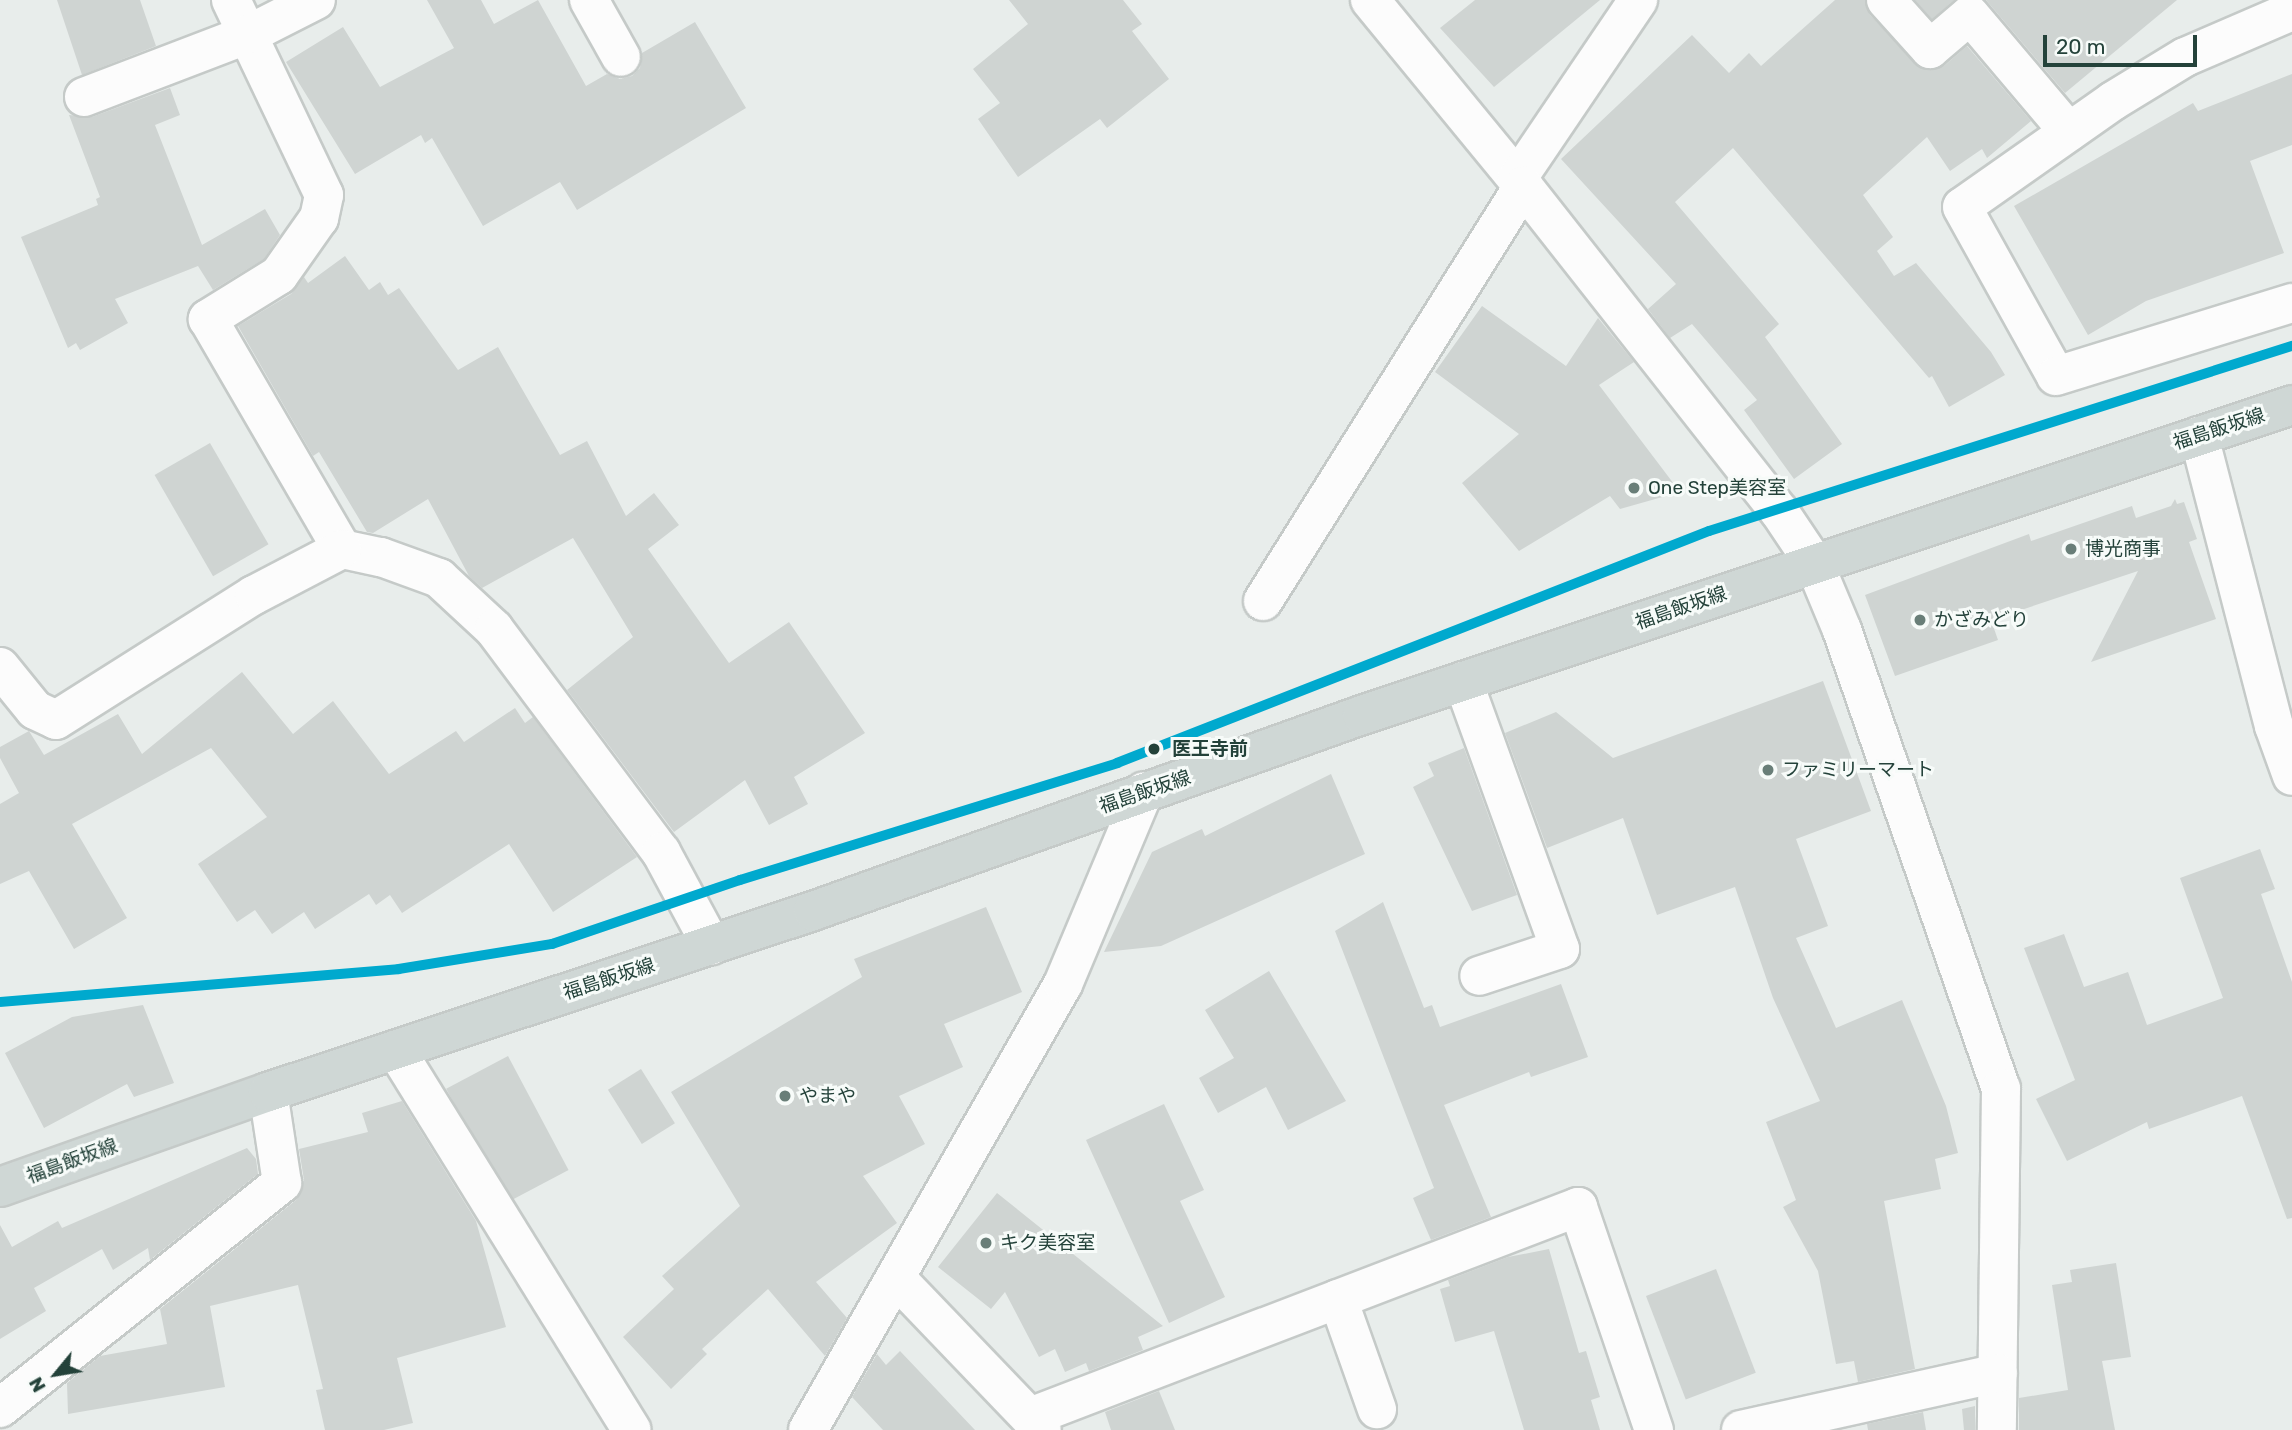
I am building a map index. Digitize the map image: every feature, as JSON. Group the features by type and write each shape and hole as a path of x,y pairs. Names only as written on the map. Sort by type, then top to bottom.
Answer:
{"main road":[{"name":"福島飯坂線","path":"0,1187 268,1092 711,945 1463,681 2292,405"}],"street":[{"path":"231,0 324,195 319,218 279,275 208,319 341,549"},
{"path":"84,97 249,34 316,0"},
{"path":"589,0 621,57"},
{"path":"1370,0 1520,182 1779,511 1814,563 1842,630 2001,1088 1997,1430"},
{"path":"1263,601 1520,182 1638,0"},
{"path":"1886,0 1930,49 1970,15 2069,132"},
{"path":"2292,11 2185,58 2069,132 1962,207 2056,376 2292,303"},
{"path":"2199,436 2274,726 2292,776"},
{"path":"0,667 35,710 56,720 254,595 341,549 381,556 439,578 494,629 661,852 711,945"},
{"path":"1463,681 1560,949 1479,976"},
{"path":"808,1430 897,1279 1063,984 1144,791"},
{"path":"396,1050 632,1430"},
{"path":"0,1408 282,1183 268,1092"},
{"path":"897,1279 1036,1423 1338,1299 1578,1207 1654,1430"},
{"path":"1338,1299 1377,1409"},
{"path":"1741,1430 1997,1373"}],"building":[{"path":"57,0 140,0 156,46 82,75"},
{"path":"427,0 481,0 494,24 538,0 586,86 607,74 620,79 632,76 640,68 642,53 695,22 746,108 577,210 560,182 483,226 432,138 425,143 421,135 355,174 286,62 343,27 380,87 454,48"},
{"path":"1009,0 1123,0 1142,24 1132,31 1169,79 1107,128 1100,119 1018,177 978,119 1000,103 973,69 1028,24"},
{"path":"1475,0 1600,0 1494,87 1440,28"},
{"path":"1835,0 1865,0 1870,15 1922,69 1944,66 1967,46 2031,121 1987,158 1982,149 1950,171 1927,137 1863,195 1893,237 1877,251 1894,276 1916,263 1991,352 2005,375 1949,407 1932,376 1929,378 1733,148 1675,202 1779,324 1765,337 1842,444 1794,479 1744,410 1757,400 1692,324 1670,338 1648,309 1676,284 1561,159 1692,35 1729,73 1749,53 1761,66"},
{"path":"1915,0 1954,0 1932,19"},
{"path":"1986,0 2177,0 2065,93"},
{"path":"2292,74 2292,145 2250,161 2284,253 2146,301 2088,335 2014,206 2193,103 2198,111"},
{"path":"170,88 180,115 155,125 202,245 265,209 280,235 264,259 213,290 198,266 115,299 128,323 80,350 76,343 68,348 21,237 98,205 96,199 100,197 69,115 92,117"},
{"path":"345,256 369,290 380,282 388,295 399,288 458,370 498,347 560,455 587,441 626,516 654,493 679,525 648,549 729,663 789,622 865,733 794,777 808,804 769,825 745,780 674,832 567,690 633,637 573,538 482,588 469,576 428,499 373,533 367,532 319,452 313,456 238,326 291,294 304,277 308,283"},
{"path":"1482,306 1566,366 1598,318 1634,362 1599,385 1680,492 1620,509 1610,496 1519,551 1462,483 1519,434 1435,372"},
{"path":"210,443 268,544 213,576 155,475"},
{"path":"2175,499 2177,504 2184,502 2197,539 2189,542 2216,619 2091,662 2138,571 1991,620 1998,640 1895,676 1865,595 2029,534 2031,541 2132,506 2136,518 2171,506"},
{"path":"242,672 293,734 333,701 389,774 456,731 464,742 515,708 525,723 533,717 637,857 553,912 509,844 402,913 390,895 376,905 369,894 315,929 304,912 272,934 255,910 237,922 198,864 267,817 211,748 72,824 127,918 74,949 29,871 0,884 0,804 19,793 0,758 0,747 29,731 44,755 118,714 142,754"},
{"path":"1823,681 1871,811 1796,839 1828,926 1796,938 1836,1028 1902,1000 1946,1106 1958,1153 1935,1159 1941,1189 1884,1201 1915,1369 1858,1382 1854,1361 1836,1364 1818,1271 1783,1207 1796,1200 1766,1122 1820,1101 1773,998 1735,887 1657,915 1623,818 1547,848 1505,733 1556,712 1613,758"},
{"path":"1464,748 1517,895 1472,911 1413,787 1434,776 1428,763"},
{"path":"1331,774 1365,854 1161,946 1104,952 1152,852 1202,829 1205,836"},
{"path":"2260,849 2275,889 2261,894 2292,982 2292,1218 2287,1219 2242,1096 2149,1129 2147,1122 2067,1161 2036,1099 2075,1080 2024,948 2064,934 2084,987 2128,972 2147,1025 2223,998 2180,878"},
{"path":"1383,902 1424,1008 1432,1005 1440,1027 1561,984 1588,1057 1531,1077 1529,1072 1444,1105 1491,1217 1431,1240 1413,1198 1434,1188 1335,931"},
{"path":"986,907 1022,992 944,1024 963,1067 899,1096 925,1144 863,1176 897,1223 816,1282 847,1318 825,1356 768,1289 702,1349 707,1354 671,1389 623,1337 674,1289 662,1276 740,1206 671,1092 862,977 854,959"},
{"path":"1269,971 1346,1101 1288,1130 1266,1087 1218,1113 1199,1078 1234,1058 1205,1010"},
{"path":"143,1005 174,1083 134,1097 127,1084 44,1128 5,1053 72,1017"},
{"path":"508,1056 569,1170 507,1203 446,1089"},
{"path":"641,1069 675,1123 642,1144 608,1090"},
{"path":"402,1101 476,1221 506,1327 397,1358 413,1423 384,1430 325,1430 316,1390 323,1389 298,1285 210,1306 225,1387 68,1414 67,1383 100,1356 167,1344 160,1309 296,1200 304,1180 299,1149 368,1132 362,1113"},
{"path":"1164,1104 1204,1190 1180,1201 1225,1297 1169,1323 1086,1140"},
{"path":"247,1148 256,1159 258,1174 150,1260 148,1248 113,1270 102,1249 34,1288 46,1311 0,1339 0,1225 12,1247 58,1221 62,1228"},
{"path":"997,1193 1163,1326 1138,1337 1143,1350 1089,1371 1086,1363 1065,1372 1055,1349 1039,1357 1005,1292 991,1309 938,1267"},
{"path":"1549,1249 1579,1353 1586,1351 1600,1397 1591,1400 1600,1430 1524,1430 1494,1331 1455,1342 1440,1289 1450,1286 1448,1280 1508,1257"},
{"path":"2116,1263 2131,1357 2102,1361 2115,1430 2019,1430 2019,1398 2068,1390 2052,1285 2072,1282 2070,1270"},
{"path":"1716,1269 1756,1373 1686,1400 1646,1296"},
{"path":"900,1351 975,1430 883,1430 852,1397 877,1354 886,1365"},
{"path":"1159,1391 1175,1430 1111,1430 1105,1412"},
{"path":"1975,1406 1975,1430 1964,1430 1962,1409"},
{"path":"1923,1412 1926,1430 1868,1430 1867,1424"}],"transit line":[{"path":"0,1002 399,969 552,944 740,880 1117,763 1709,531 2292,346"}],"place":[{"name":"One Step美容室","path":"1634,488"},
{"name":"博光商事","path":"2071,549"},
{"name":"かざみどり","path":"1920,620"},
{"name":"医王寺前","path":"1154,749"},
{"name":"ファミリーマート","path":"1768,770"},
{"name":"やまや","path":"785,1096"},
{"name":"キク美容室","path":"986,1243"}]}
